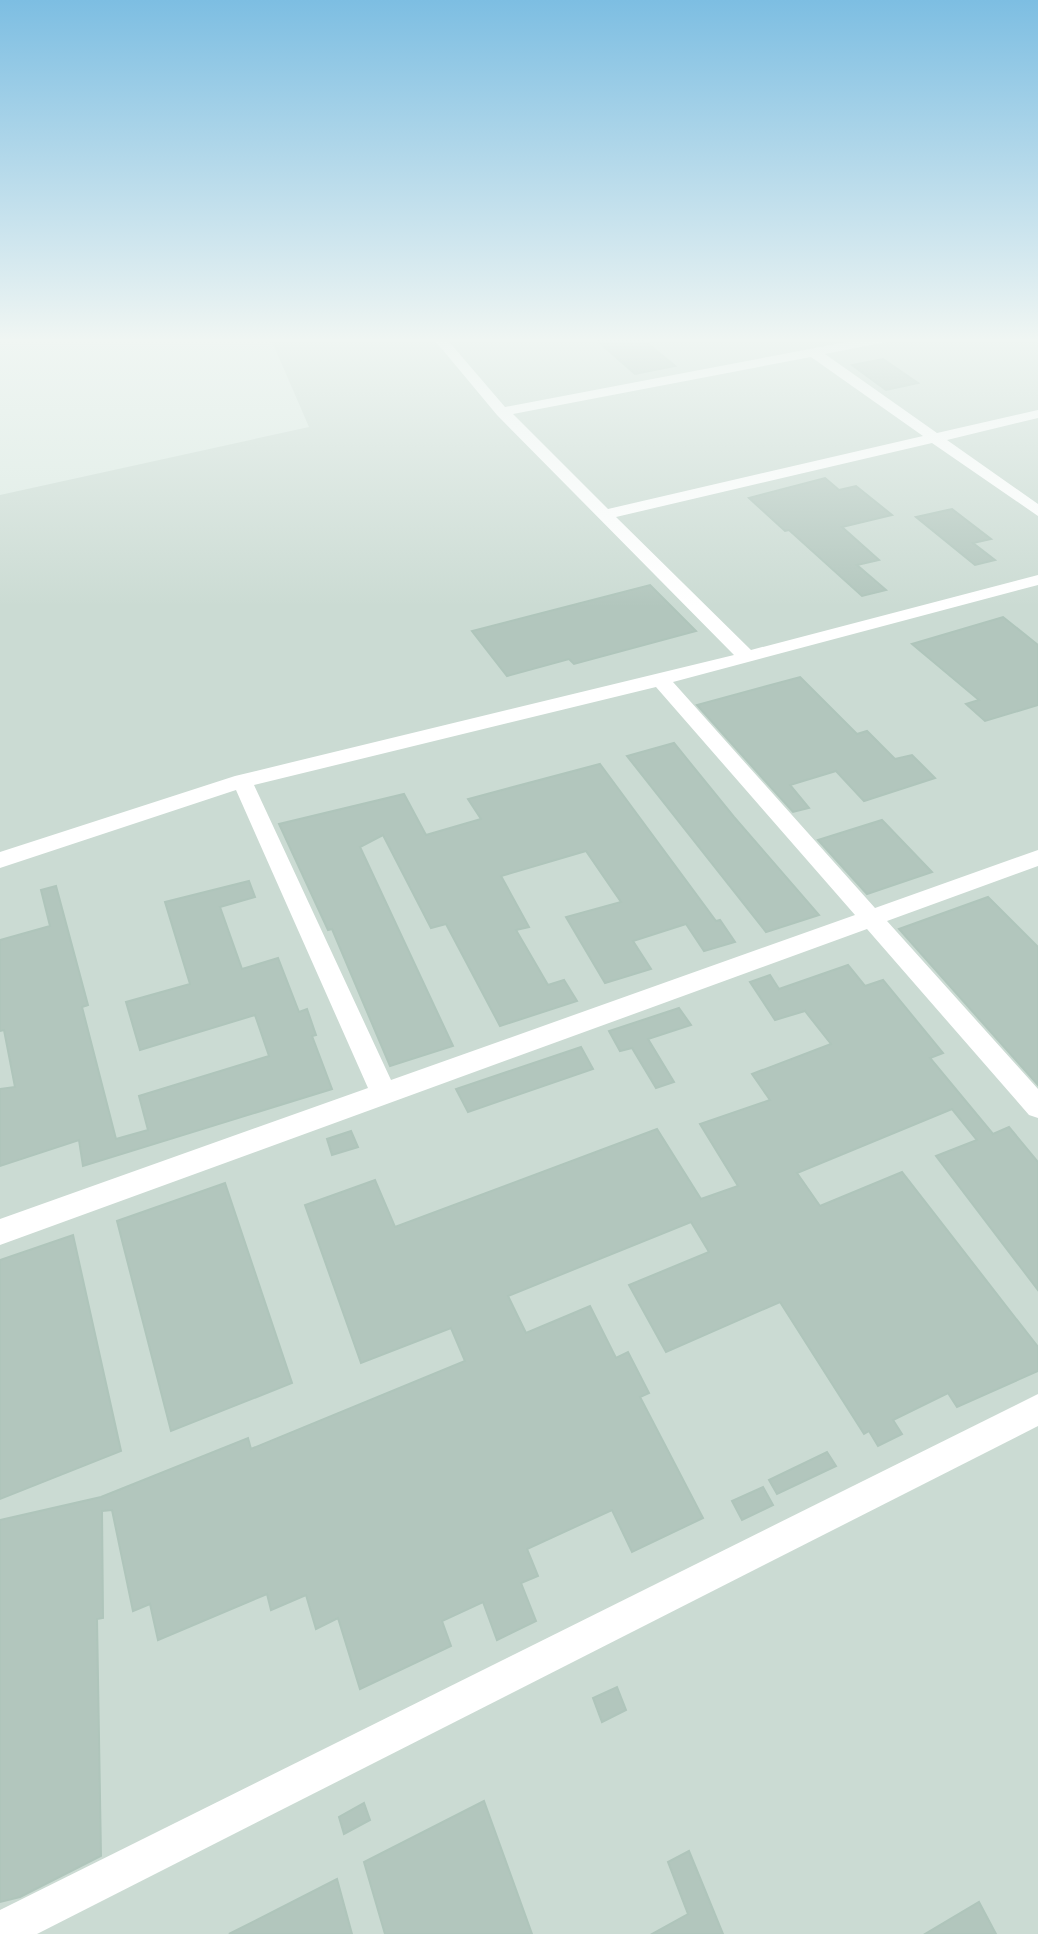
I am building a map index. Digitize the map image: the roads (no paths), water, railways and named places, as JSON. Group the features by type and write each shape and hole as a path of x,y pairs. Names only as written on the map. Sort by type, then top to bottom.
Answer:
{"lane":[{"path":"517,427 747,657"},
{"path":"920,427 1038,511"},
{"path":"604,515 981,427"},
{"path":"0,860 242,781 660,680 1038,580"},
{"path":"660,680 1038,1107"},
{"path":"242,781 384,1094"},
{"path":"0,1232 1038,858"},
{"path":"0,1931 1038,1409"}]}
